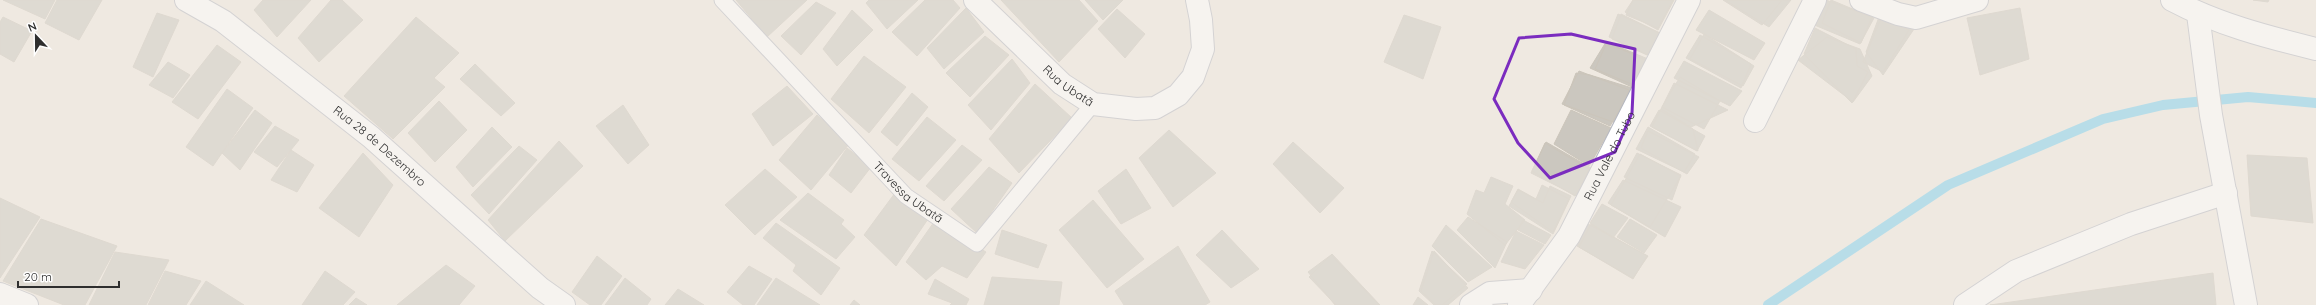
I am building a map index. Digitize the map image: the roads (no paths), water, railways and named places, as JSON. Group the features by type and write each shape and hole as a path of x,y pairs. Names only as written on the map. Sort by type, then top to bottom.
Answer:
{"street":[{"name":"Rua 28 de Dezembro","path":"186,0 223,21 371,137 540,288 564,305"},
{"name":"Rua Ubatã","path":"975,0 1062,84 1093,104 1136,109 1155,108 1178,95 1193,77 1203,49 1201,20 1197,0"},
{"name":"Rua Vale do Tubo","path":"1525,298 1569,236 1689,0"},
{"path":"1755,121 1815,0"},
{"path":"1861,0 1898,14 1916,18 1977,0"},
{"path":"2172,0 2198,14 2277,40 2316,49"},
{"path":"2198,14 2211,115 2246,305"},
{"path":"1966,305 2016,271 2131,224 2226,193"},
{"path":"1470,305 1490,293 1525,298"},
{"path":"0,294 27,305"}],"lane":[{"name":"Travessa Ubatã","path":"722,0 906,196 976,244 1093,104"}],"waterway":[{"path":"1768,305 1948,185 2103,119 2163,105 2248,97 2316,103"}]}
